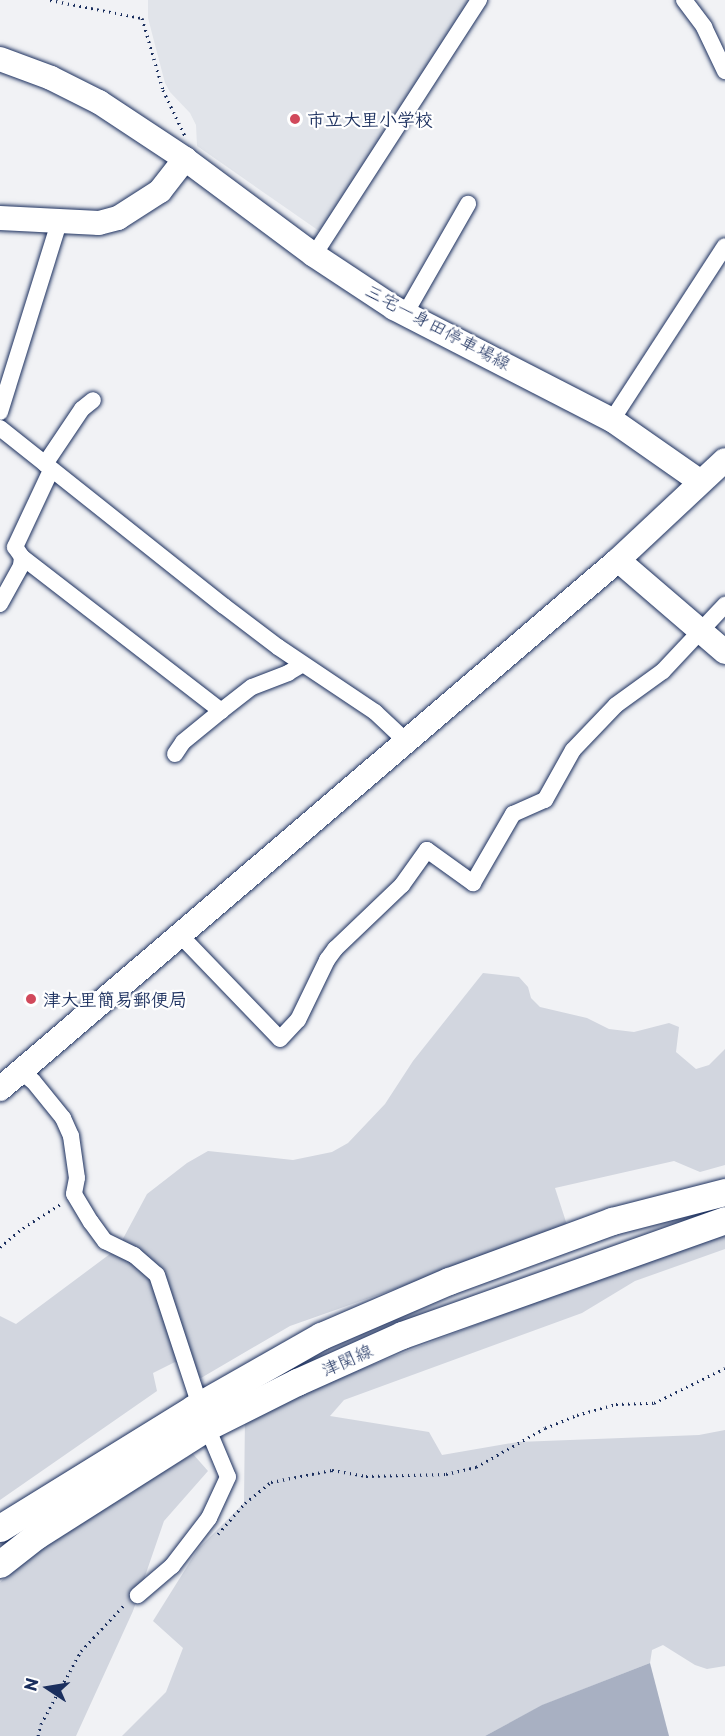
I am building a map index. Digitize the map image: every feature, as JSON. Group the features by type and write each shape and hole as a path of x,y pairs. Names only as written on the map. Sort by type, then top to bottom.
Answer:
{"main road":[{"name":"三宅一身田停車場線","path":"1,59 51,78 99,102 181,156 314,255 405,314 612,420 700,482"},
{"path":"0,218 99,224 118,218 160,191 181,156"},
{"path":"0,1089 618,560 725,460"},
{"path":"618,560 725,652"},
{"name":"津関線","path":"0,1564 204,1416 321,1336 449,1281 612,1221 725,1192"},
{"name":"津関線","path":"0,1528 204,1416 402,1335 725,1220"}],"street":[{"path":"314,255 479,0"},
{"path":"684,0 710,36 725,71"},
{"path":"405,314 468,204"},
{"path":"0,412 59,222"},
{"path":"612,420 725,246"},
{"path":"93,400 82,409 48,467 15,547 22,557 221,711"},
{"path":"0,428 224,606 303,664 375,712 407,742"},
{"path":"0,604 21,566 22,557"},
{"path":"180,935 280,1039 298,1020 327,960 335,949 402,885 428,850 473,883 513,814 545,800 573,750 616,705 663,671 699,630 725,605"},
{"path":"175,753 183,742 252,687 288,673 303,664"},
{"path":"20,1071 33,1081 63,1118 71,1136 77,1178 74,1194 105,1241 134,1255 157,1275 204,1416 228,1477 208,1518 172,1566 138,1595"}],"path":[{"path":"50,0 142,18 163,90 186,134 181,156"},
{"path":"0,1247 23,1228 74,1194"},
{"path":"218,1535 245,1503 271,1482 332,1470 366,1476 433,1476 476,1467 545,1428 577,1415 616,1404 654,1403 725,1368"},
{"path":"38,1736 40,1724 81,1650 120,1607 138,1595"}],"shaded area":[{"name":"市立大里小学校","path":"148,0 474,0 322,233 197,146 196,125 190,113 170,92 165,83 148,18"},
{"path":"483,973 519,977 528,987 531,998 540,1007 587,1018 609,1029 634,1032 669,1023 679,1027 676,1052 696,1069 709,1065 725,1049 725,1165 700,1172 674,1161 555,1188 568,1228 290,1326 201,1378 175,1362 153,1373 157,1391 0,1500 0,1316 16,1324 118,1248 147,1194 187,1163 208,1151 293,1160 332,1152 348,1143 385,1104 413,1061"},
{"path":"725,1233 725,1249 635,1281 582,1313 344,1400 330,1416 429,1432 442,1455 518,1442 699,1435 725,1430 725,1666 707,1669 695,1665 663,1645 652,1650 650,1663 543,1705 485,1736 122,1736 166,1692 183,1648 153,1621 198,1549 244,1503 245,1414 629,1266"},
{"path":"193,1454 208,1471 164,1521 133,1611 76,1736 0,1736 0,1582 56,1534"}],"water":[{"path":"650,1663 669,1736 485,1736 542,1705"}],"place":[{"name":"市立大里小学校","path":"295,119"},
{"name":"津大里簡易郵便局","path":"31,999"}]}
